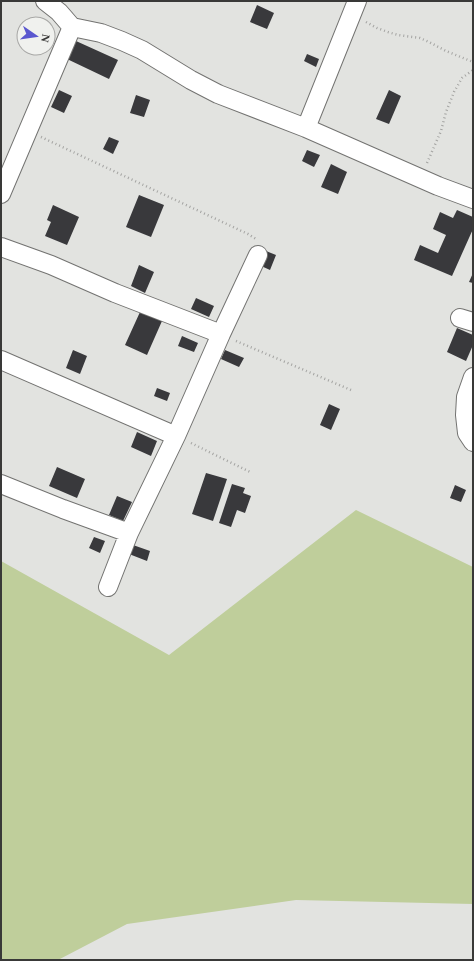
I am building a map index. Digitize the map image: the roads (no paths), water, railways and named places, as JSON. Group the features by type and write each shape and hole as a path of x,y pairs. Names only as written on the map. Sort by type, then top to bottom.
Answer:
{"street":[{"path":"45,1 59,12 72,27 101,33 135,47 208,90 306,128 420,179 473,199"},
{"path":"306,128 356,3"},
{"path":"1,194 72,27"},
{"path":"1,247 51,265 115,293 221,334"},
{"path":"108,587 129,533 176,436 258,255"},
{"path":"1,360 176,436"},
{"path":"473,377 466,397 465,415 467,433 473,442"},
{"path":"1,484 63,510 129,533"}]}
